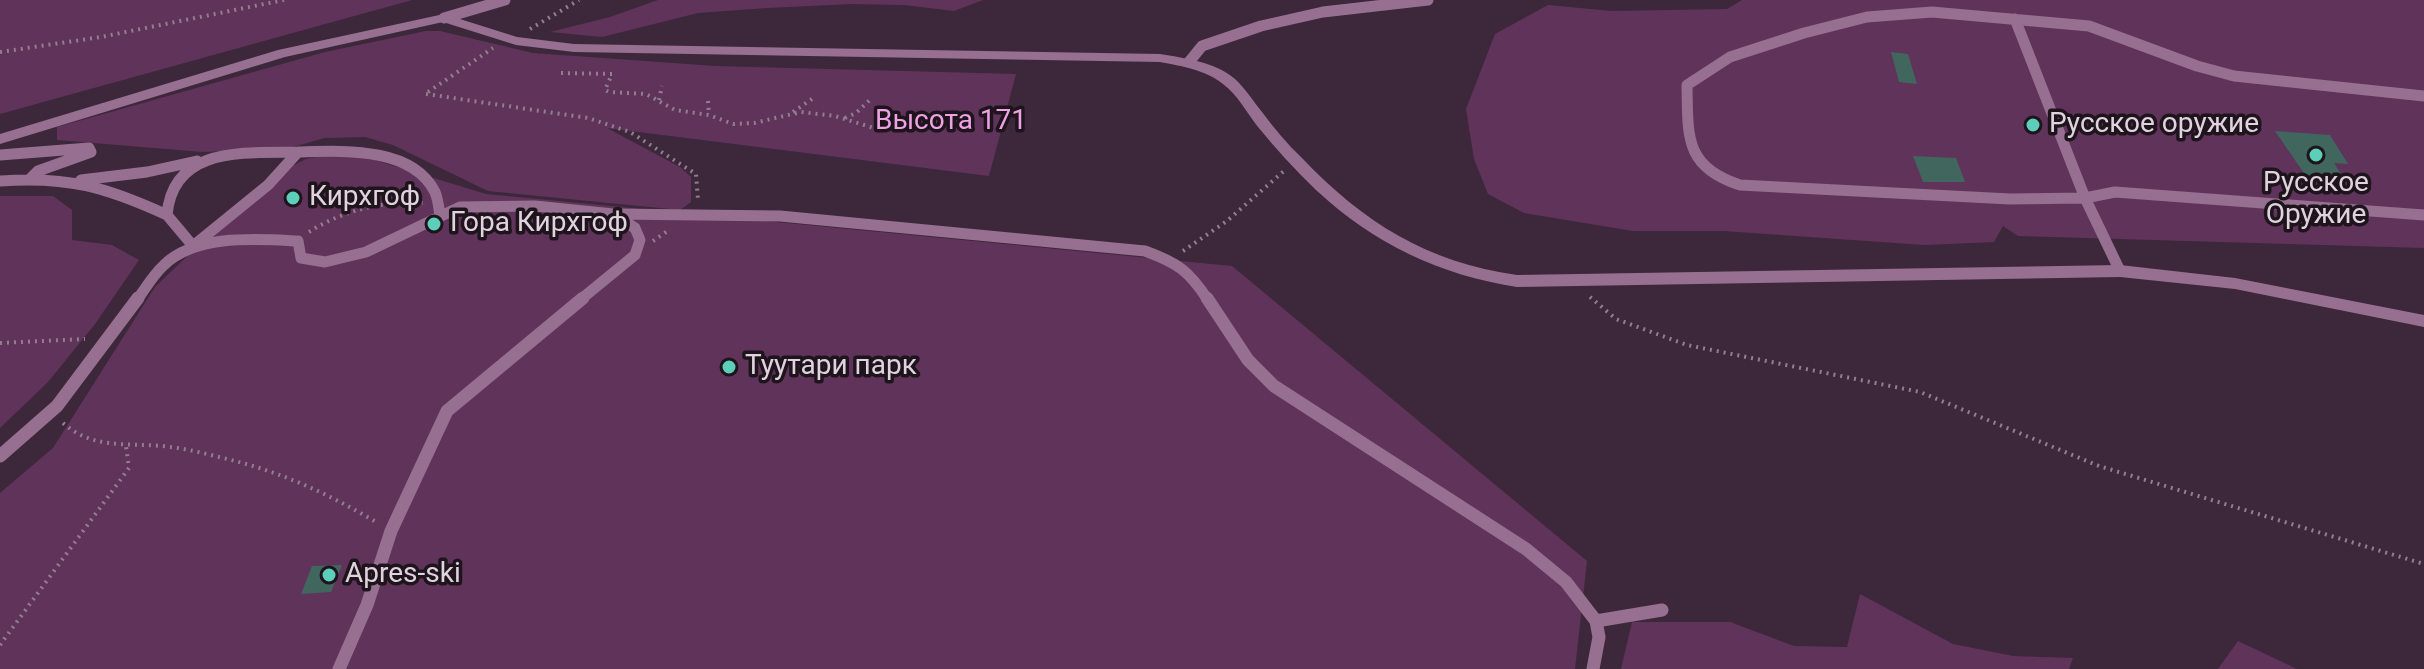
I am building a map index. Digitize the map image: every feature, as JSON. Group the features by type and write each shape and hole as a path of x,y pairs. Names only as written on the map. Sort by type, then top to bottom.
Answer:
{"street":[{"path":"0,139 283,53 444,18 512,40 574,48 1085,55 1189,62 1212,70 1229,81 1296,160 1342,206 1365,223 1421,255 1455,269 1498,280 2120,271 2255,288 2424,321"}],"lane":[{"path":"444,18 505,0"},
{"path":"1189,62 1202,46 1261,26 1323,12 1428,0"},
{"path":"2424,96 2232,76 2152,50 2111,31 2089,26 1942,14 1882,15 1835,24 1755,48 1706,67 1687,85 1690,142 1705,173 1740,185 2010,199 2085,198 2115,192 2424,215"},
{"path":"2015,19 2085,198 2120,271"},
{"path":"0,155 89,148 91,152 38,171 30,179"},
{"path":"0,456 57,406 164,264 193,246 268,185 298,152"},
{"path":"0,181 73,181 147,172 204,160 298,152 362,152 420,172 434,187 440,213"},
{"path":"167,215 166,198 176,179 204,160"},
{"path":"73,181 123,195 167,215 193,246"},
{"path":"193,246 261,239 298,241 301,258 325,262 366,252 440,213 460,207 535,206 613,214 693,216 736,213 780,216 1145,251 1170,260 1191,274 1248,360 1274,386 1526,549 1566,582 1596,621 1599,637 1593,669"},
{"path":"339,669 367,605 391,531 447,411 635,255 640,240 635,228 613,214"},
{"path":"1596,621 1662,610"}],"path":[{"path":"0,52 101,37 284,0"},
{"path":"512,40 579,0"},
{"path":"496,47 426,94 588,118 630,132 696,174 700,194 693,216 635,255"},
{"path":"561,73 612,74 605,90 646,94 675,110 744,125 791,113 818,113 877,129 897,124"},
{"path":"659,100 662,86"},
{"path":"843,119 856,113 872,98"},
{"path":"791,113 812,99"},
{"path":"708,101 709,115"},
{"path":"1170,260 1227,221 1296,160"},
{"path":"298,241 319,224 386,206 418,202 440,213"},
{"path":"1571,279 1616,319 1687,345 1920,392 2099,466 2424,564"},
{"path":"0,343 107,338"},
{"path":"57,406 63,425 83,440 126,446 167,447 264,469 322,491 391,531"},
{"path":"0,645 129,468 126,446"}],"green space":[{"path":"0,0 412,0 0,114"},
{"path":"658,0 983,0 954,11 904,5 852,4 767,8 698,13 602,37 550,32 610,17"},
{"name":"Русское оружие","path":"1742,0 2424,0 2424,248 2018,236 2003,226 1994,242 1924,245 1724,231 1633,231 1524,213 1488,194 1474,159 1466,109 1495,34 1548,5 1612,11 1727,9"},
{"name":"Высота 171","path":"426,31 440,31 533,53 715,66 1016,74 989,176 607,128 680,167 691,177 691,202 680,210 488,191 393,145 365,137 324,138 290,148 203,152 57,140 57,127 325,52"},
{"name":"Туутари парк","path":"345,151 486,194 1232,266 1587,561 1575,669 0,669 0,493 53,448 155,287 270,177 306,159"},
{"path":"0,196 53,196 72,210 72,240 112,245 139,260 95,324 48,382 0,428"},
{"path":"1860,594 1953,644 2013,656 2073,658 2069,669 1621,669 1632,622 1730,622 1794,646 1847,647"},
{"path":"2238,641 2297,669 2218,669"}],"building":[{"path":"1891,52 1908,54 1917,84 1899,82"},
{"name":"Русское Оружие","path":"2275,131 2330,135 2348,164 2334,163 2346,182 2308,179"},
{"path":"1913,156 1956,158 1965,182 1923,182"},
{"path":"342,565 331,592 301,594 312,566"}],"place":[{"name":"Русское оружие","path":"2033,125"},
{"name":"Русское Оружие","path":"2316,155"},
{"name":"Кирхгоф","path":"293,198"},
{"name":"Гора Кирхгоф","path":"434,224"},
{"name":"Туутари парк","path":"729,367"},
{"name":"Apres-ski","path":"329,575"}]}
